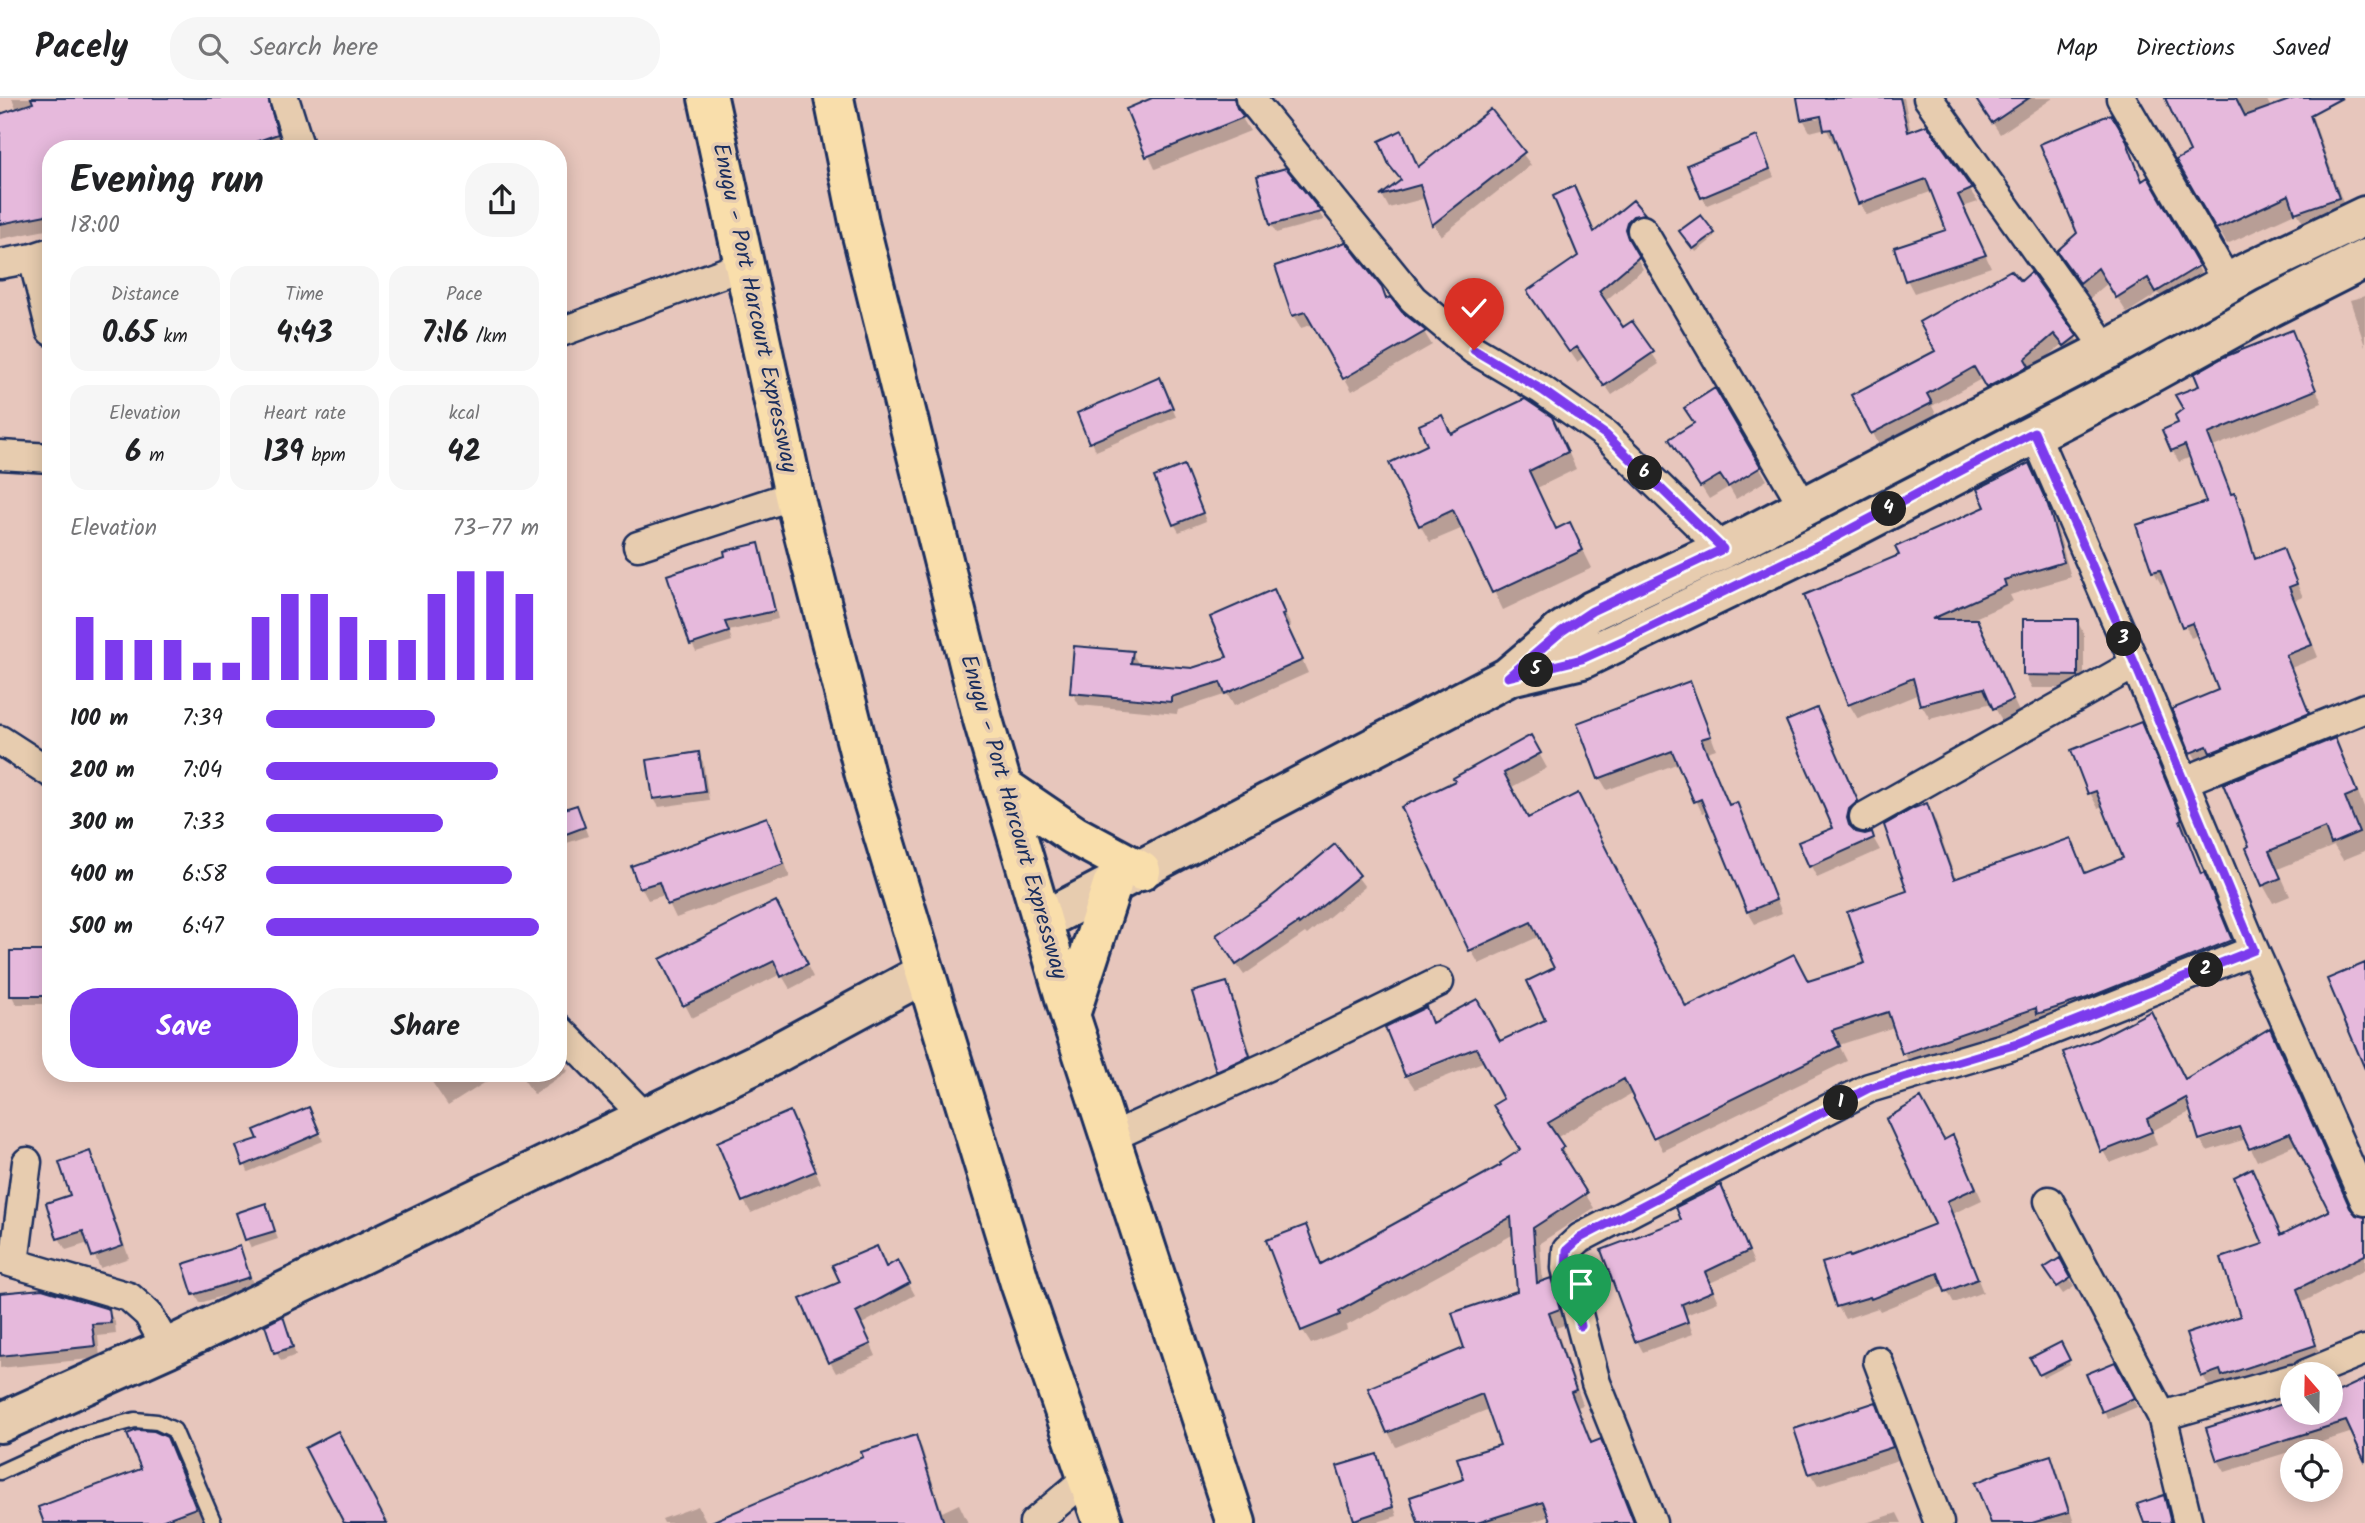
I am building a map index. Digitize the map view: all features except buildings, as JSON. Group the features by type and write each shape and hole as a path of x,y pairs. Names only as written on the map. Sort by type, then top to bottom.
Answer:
{"highway":[{"name":"Enugu - Port Harcourt Expressway","path":"708,98 794,495 865,775 1020,1283 1103,1523"},
{"name":"Enugu - Port Harcourt Expressway","path":"834,98 860,227 983,720 1070,1015 1236,1523"},
{"path":"1002,786 1074,835 1127,878 1087,957 1070,1015"}],"main road":[{"path":"1042,921 1508,677 1562,631 1592,611 1723,549 2106,351 2228,284 2365,216"},
{"path":"1508,677 1582,659 1826,542 2129,385 2270,307 2365,260"},
{"path":"0,1423 167,1348 762,1061 925,973"}],"street":[{"path":"284,98 297,140"},
{"path":"1250,98 1413,299 1474,350 1542,390 1606,435 1723,549"},
{"path":"1928,98 2106,351"},
{"path":"2121,98 2228,284"},
{"path":"1642,230 1804,507"},
{"path":"0,264 42,255"},
{"path":"567,330 745,265"},
{"path":"2034,432 2185,781 2254,950 2365,1201"},
{"path":"0,455 42,457"},
{"path":"638,546 794,495"},
{"path":"1864,817 2135,664"},
{"path":"2185,781 2365,708"},
{"path":"0,740 42,767"},
{"path":"1652,1523 1596,1383 1566,1268 1567,1250 1580,1238 1869,1088 2017,1044 2254,950"},
{"path":"1109,1138 1272,1064 1439,982"},
{"path":"567,1037 645,1117"},
{"path":"27,1162 7,1261 129,1297 148,1314 167,1348"},
{"path":"2049,1201 2162,1416 2188,1523"},
{"path":"2336,1362 2365,1350"},
{"path":"1878,1361 1939,1523"},
{"path":"2162,1416 2280,1382"},
{"path":"1034,1523 1087,1478"}],"lane":[{"path":"0,1472 83,1434 135,1420 158,1422 174,1430 214,1523"}],"route":[{"path":"1474,350 1542,390 1606,435 1723,549 1592,611 1562,631 1508,677 1582,659 1624,640 1826,542 2034,432 2185,781 2254,950 2017,1044 1869,1088 1580,1238 1567,1250 1566,1268 1581,1326"}]}
